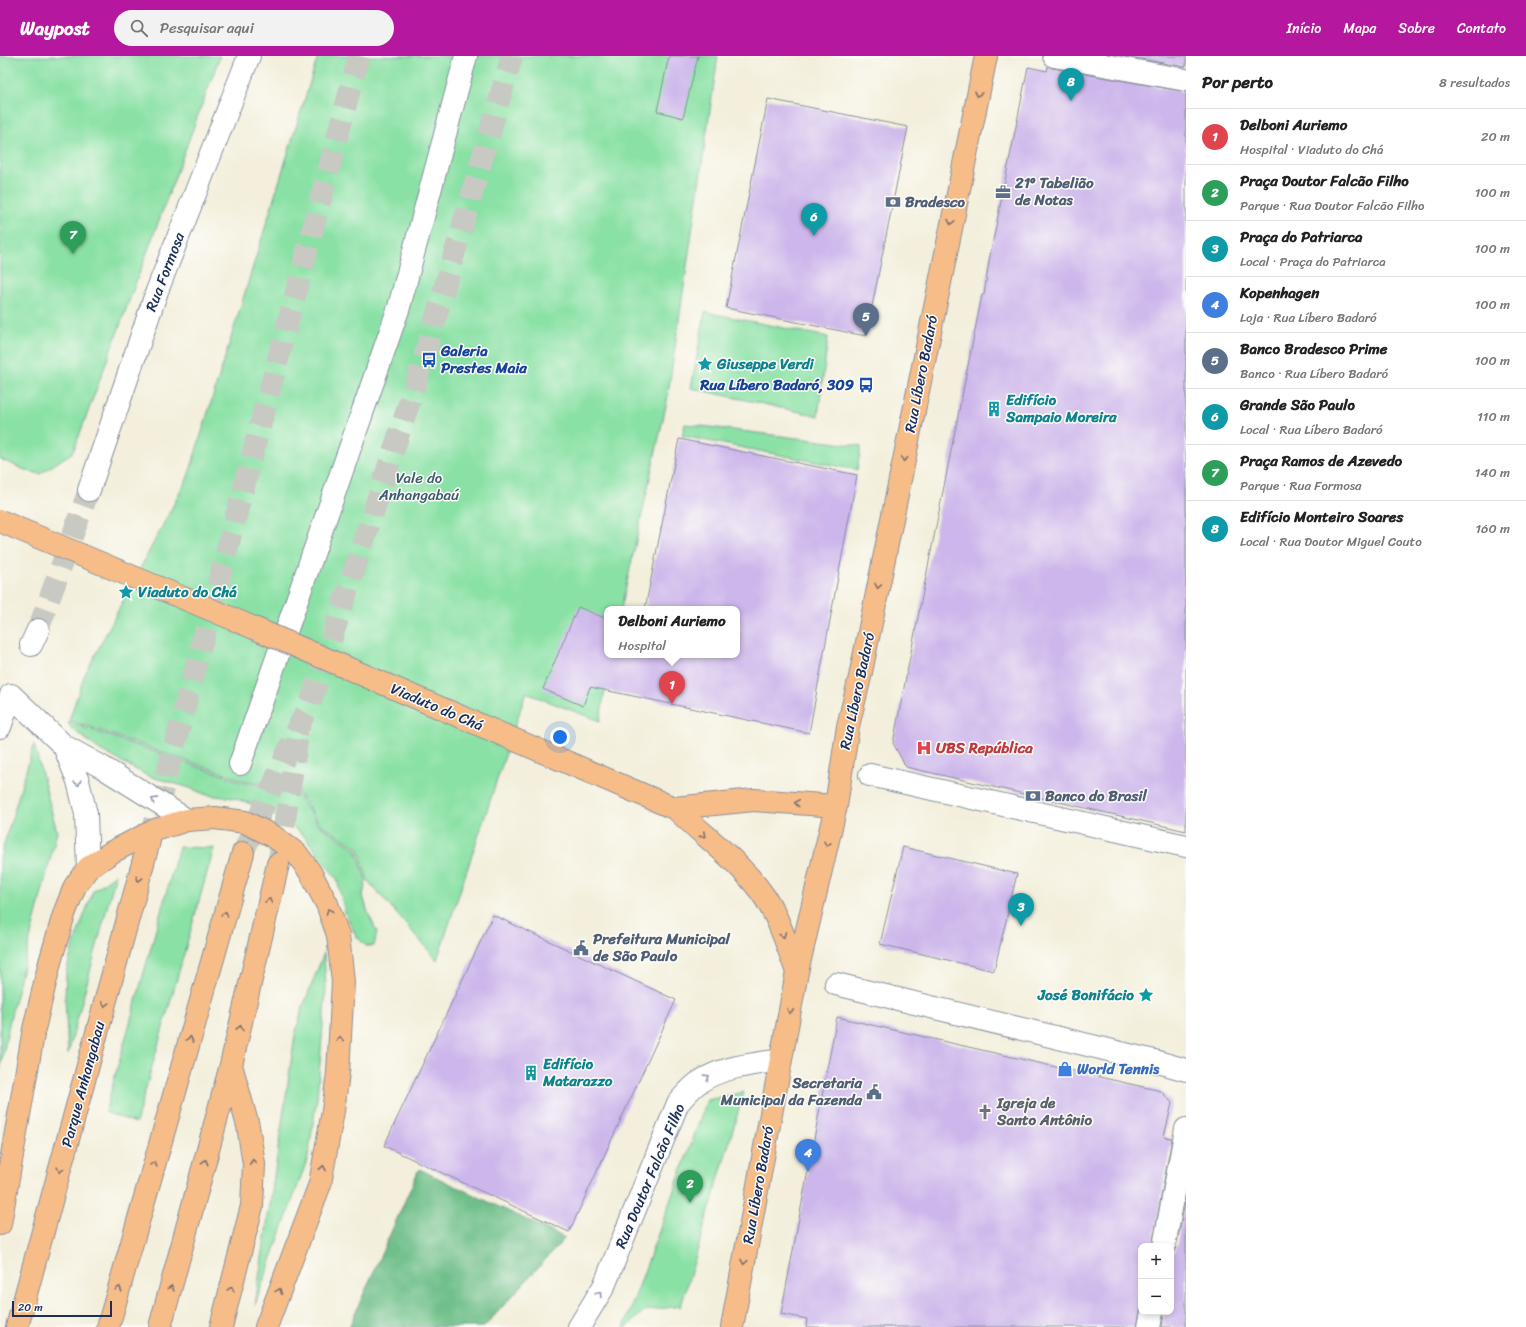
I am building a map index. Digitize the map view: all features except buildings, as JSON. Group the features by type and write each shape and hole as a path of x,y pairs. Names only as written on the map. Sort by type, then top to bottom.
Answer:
{"main road":[{"name":"Rua Líbero Badaró","path":"732,1327 797,972 836,806 848,726 860,677 986,56"},
{"name":"Viaduto do Chá","path":"0,521 672,807 738,865 761,893 779,924 797,972"},
{"name":"Viaduto do Chá","path":"672,807 754,800 836,806"},
{"path":"0,1224 34,1029 50,962 74,886 88,868 112,852 154,830 187,820 215,818 245,822 273,836 297,854 310,872 327,904 338,935 343,982 338,1073 334,1111 320,1184 266,1327"},
{"name":"Parque Anhangabau","path":"17,1327 149,841"},
{"path":"108,1327 243,853"},
{"path":"160,1326 231,1066 278,864"},
{"path":"221,1327 252,1206 253,1171 248,1126 231,1066"}],"street":[{"name":"Rua Formosa","path":"89,490 157,291 249,56"},
{"path":"240,764 399,307 466,56"},
{"path":"1054,56 1186,80"},
{"path":"0,727 11,695 64,746 102,767 187,820"},
{"path":"64,746 78,781 86,814 88,868"},
{"path":"870,775 1186,846"},
{"path":"836,984 1151,1060 1186,1070"},
{"name":"Rua Doutor Falcão Filho","path":"579,1327 604,1286 678,1103 697,1084 715,1072 780,1060"},
{"path":"1165,1243 1186,1129"},
{"path":"1149,1327 1151,1315"}],"green space":[{"path":"0,56 220,56 73,452 40,474 25,470 0,459"},
{"name":"Vale do Anhangabaú","path":"318,56 718,56 667,401 622,606 604,606 604,658 607,658 607,674 600,721 526,693 437,960 368,881 358,848 320,824 294,786 245,781 69,720 85,674 188,477"},
{"path":"705,312 828,337 818,416 691,388"},
{"path":"685,424 861,446 857,470 682,436"},
{"path":"68,723 72,723 245,783 293,788 319,825 356,849 366,880 363,896 368,913 377,932 374,946 366,946 356,936 345,913 337,879 305,837 292,826 258,806 233,798 207,795 187,787 148,776 100,750 71,728"},
{"path":"34,744 57,832 10,1019 0,1071 0,858"},
{"path":"179,847 214,848 136,1123 105,1112"},
{"path":"116,874 68,1054 65,998 66,973 72,949 93,891"},
{"path":"324,953 326,989 317,1098 308,1157 255,1305 295,1035 302,1009"},
{"path":"744,1092 681,1306 644,1311 627,1327 624,1327 707,1100"},
{"path":"419,1169 565,1238 484,1327 349,1327"}],"tunnel":[{"path":"149,841 359,56"},
{"path":"243,853 300,723 310,704 424,358 512,56"},
{"path":"38,630 89,490"},
{"path":"279,859 300,723"}],"place":[{"name":"Edifício Monteiro Soares","path":"1071,101"},
{"name":"21º Tabelião de Notas","path":"1003,192"},
{"name":"Bradesco","path":"893,202"},
{"name":"Grande São Paulo","path":"814,236"},
{"name":"Praça Ramos de Azevedo","path":"73,254"},
{"name":"Banco Bradesco Prime","path":"866,336"},
{"name":"Galeria Prestes Maia","path":"429,360"},
{"name":"Giuseppe Verdi","path":"705,364"},
{"name":"Rua Líbero Badaró, 309","path":"866,385"},
{"name":"Edifício Sampaio Moreira","path":"994,409"},
{"name":"Viaduto do Chá","path":"126,592"},
{"name":"Delboni Auriemo","path":"672,704"},
{"name":"UBS República","path":"924,748"},
{"name":"Banco do Brasil","path":"1033,796"},
{"name":"Praça do Patriarca","path":"1021,926"},
{"name":"Prefeitura Municipal de São Paulo","path":"581,948"},
{"name":"José Bonifácio","path":"1146,995"},
{"name":"World Tennis","path":"1065,1069"},
{"name":"Edifício Matarazzo","path":"531,1073"},
{"name":"Secretaria Municipal da Fazenda","path":"874,1092"},
{"name":"Igreja de Santo Antônio","path":"985,1112"},
{"name":"Kopenhagen","path":"808,1172"},
{"name":"Praça Doutor Falcão Filho","path":"690,1203"}]}
